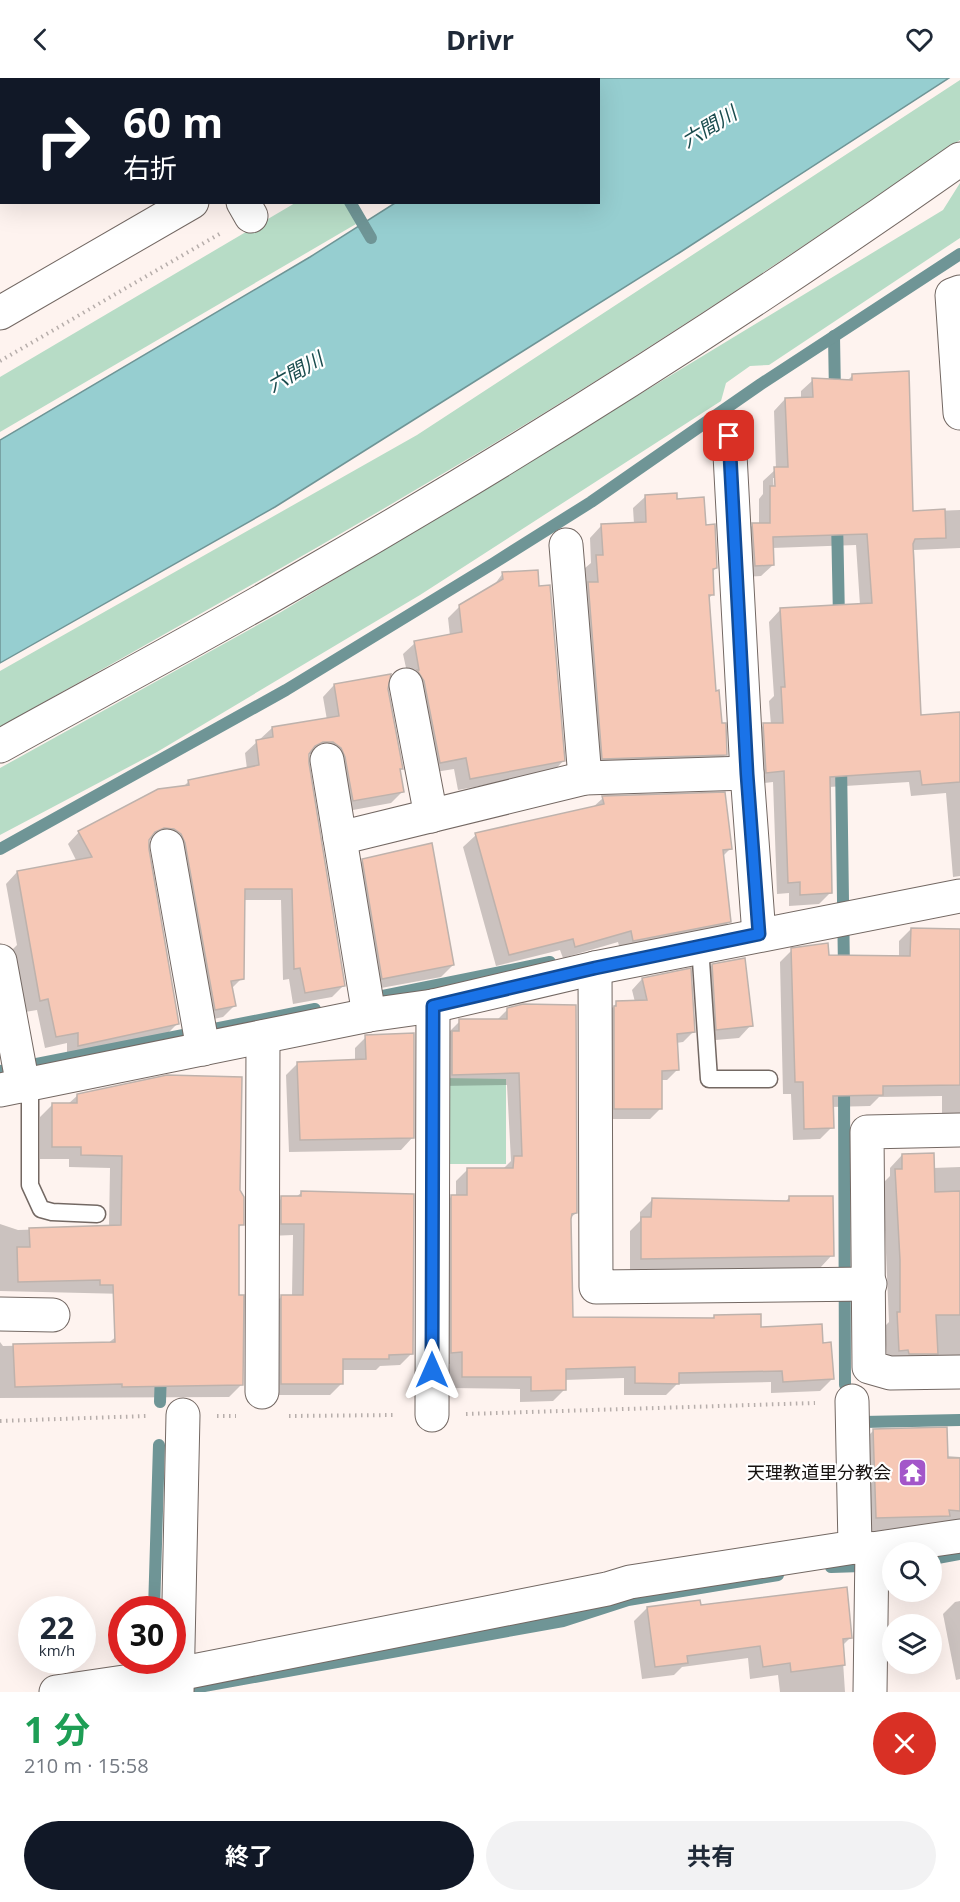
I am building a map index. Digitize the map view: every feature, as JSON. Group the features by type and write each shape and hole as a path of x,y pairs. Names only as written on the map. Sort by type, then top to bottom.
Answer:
{"street":[{"path":"0,746 297,581 522,447 846,237 960,159"},
{"path":"0,314 189,204"},
{"path":"960,292 952,295 960,413"},
{"path":"729,436 747,774 759,934"},
{"path":"566,544 585,778"},
{"path":"406,685 431,816"},
{"path":"327,760 367,1003"},
{"path":"340,838 585,778 747,774"},
{"path":"167,846 201,1036"},
{"path":"0,961 18,1078 201,1036 263,1037 367,1003 433,1006 700,946 960,896"},
{"path":"595,968 596,1287 851,1284"},
{"path":"432,1415 433,1006"},
{"path":"262,1392 263,1037"},
{"path":"960,1130 867,1132 851,1284 869,1367 890,1373 960,1372"},
{"path":"0,1314 53,1315"},
{"path":"852,1401 868,1557 870,1692"},
{"path":"167,1681 183,1415"},
{"path":"56,1692 167,1681 607,1589 630,1582 868,1557 960,1536"}],"lane":[{"path":"700,946 709,1079 769,1079"},
{"path":"18,1078 33,1196 41,1209 52,1212 97,1214"}],"path":[{"path":"0,361 247,209"},
{"path":"285,1416 432,1415 852,1401"},
{"path":"0,1421 183,1415 240,1416"}],"green space":[{"path":"960,80 960,140 716,304 529,422 292,562 0,727 0,671 417,435"},
{"path":"960,183 960,238 769,365 750,366 726,383 721,401 420,595 157,752 0,835 0,768 281,612 943,210"},
{"path":"293,204 347,204 356,224 0,432 0,377"},
{"path":"442,1078 506,1079 506,1164 442,1164"}],"water":[{"name":"六間川","path":"600,78 949,78 679,253 275,507 0,663 0,440 310,257 393,204 600,204"}],"building":[{"path":"909,371 913,511 945,509 946,538 915,539 913,544 921,715 960,712 960,782 922,785 920,771 830,777 832,893 800,895 800,882 788,883 784,771 766,773 763,723 783,723 781,687 785,687 780,608 872,603 867,534 773,537 774,565 755,566 752,523 770,523 770,486 775,486 774,467 788,467 785,398 813,397 812,378 852,380 852,374"},
{"path":"677,493 677,499 704,497 706,525 715,524 717,568 713,569 714,595 709,595 716,691 719,690 722,723 726,723 727,755 602,759 588,582 598,582 596,555 603,555 601,524 646,522 645,495"},
{"path":"538,570 539,586 550,585 565,761 470,779 466,758 440,763 424,681 417,670 419,670 414,641 462,632 459,605 503,579 502,572"},
{"path":"391,674 388,689 403,769 400,769 404,792 353,801 345,757 341,748 333,742 323,742 315,746 309,754 345,986 305,993 300,968 294,969 292,889 245,889 244,979 231,981 236,1006 215,1010 185,843 181,834 174,829 164,828 155,832 149,840 149,849 179,1024 78,1046 78,1033 56,1037 48,999 40,1001 17,871 92,857 78,831 158,789 189,785 188,780 259,765 256,740 273,737 272,727 339,716 334,684"},
{"path":"725,792 732,849 723,850 731,922 633,941 631,931 575,947 573,939 509,955 475,833 604,804 602,796"},
{"path":"432,843 454,965 382,979 362,859"},
{"path":"911,928 960,929 960,1085 883,1086 883,1095 833,1096 834,1128 804,1129 803,1082 795,1082 791,948 828,943 829,955 910,956"},
{"path":"745,958 753,1026 716,1030 712,964"},
{"path":"691,968 695,1032 677,1034 679,1070 662,1071 662,1109 614,1109 614,1006 616,1006 616,1001 647,1000 642,978"},
{"path":"523,1004 576,1005 577,1213 572,1214 571,1219 573,1317 714,1318 714,1315 761,1314 761,1327 822,1324 823,1343 831,1342 834,1379 783,1382 782,1371 679,1373 679,1384 635,1383 635,1367 566,1369 566,1390 531,1391 531,1377 462,1377 462,1352 451,1353 451,1195 467,1195 467,1168 513,1168 514,1156 522,1156 519,1073 452,1075 452,1031 459,1031 459,1019 507,1019 507,1008"},
{"path":"414,1033 414,1138 300,1140 297,1062 366,1059 365,1035"},
{"path":"167,1075 242,1077 240,1190 244,1197 244,1225 239,1225 239,1295 244,1295 243,1385 122,1387 122,1384 15,1387 13,1344 115,1342 113,1285 100,1285 100,1280 18,1282 17,1247 30,1247 29,1228 121,1225 122,1156 81,1155 81,1147 52,1147 52,1103 77,1103 77,1094"},
{"path":"934,1153 935,1192 960,1191 960,1315 936,1315 938,1354 909,1354 908,1350 899,1351 897,1312 900,1312 900,1260 895,1169 902,1169 902,1154"},
{"path":"301,1191 414,1194 413,1354 389,1355 389,1359 343,1359 343,1384 281,1384 281,1295 303,1295 304,1224 281,1224 281,1196 301,1196"},
{"path":"789,1196 833,1196 834,1256 641,1259 641,1217 651,1217 652,1198 789,1201"},
{"name":"天理教道里分教会","path":"947,1427 948,1458 960,1458 960,1511 949,1510 950,1516 876,1518 873,1429"},
{"path":"847,1587 852,1638 843,1639 845,1665 791,1672 790,1663 763,1667 760,1646 687,1656 688,1663 655,1667 647,1607 700,1600 701,1605"}],"waterway":[{"path":"351,204 371,238"},
{"path":"0,849 286,690 494,563 591,502 761,384 960,254"},
{"path":"834,336 835,394"},
{"path":"837,519 839,619"},
{"path":"841,762 844,970"},
{"path":"368,999 550,962"},
{"path":"0,1071 315,1009"},
{"path":"844,1080 845,1385"},
{"path":"160,1402 161,1371"},
{"path":"863,1422 960,1420"},
{"path":"154,1596 159,1445"},
{"path":"942,1557 960,1554"},
{"path":"831,1567 882,1565"},
{"path":"177,1691 563,1621 628,1600 778,1575"}],"place":[{"name":"天理教道里分教会","path":"912,1473"}],"route":[{"path":"432,1370 433,1006 595,968 759,934 747,774 729,436"}]}
